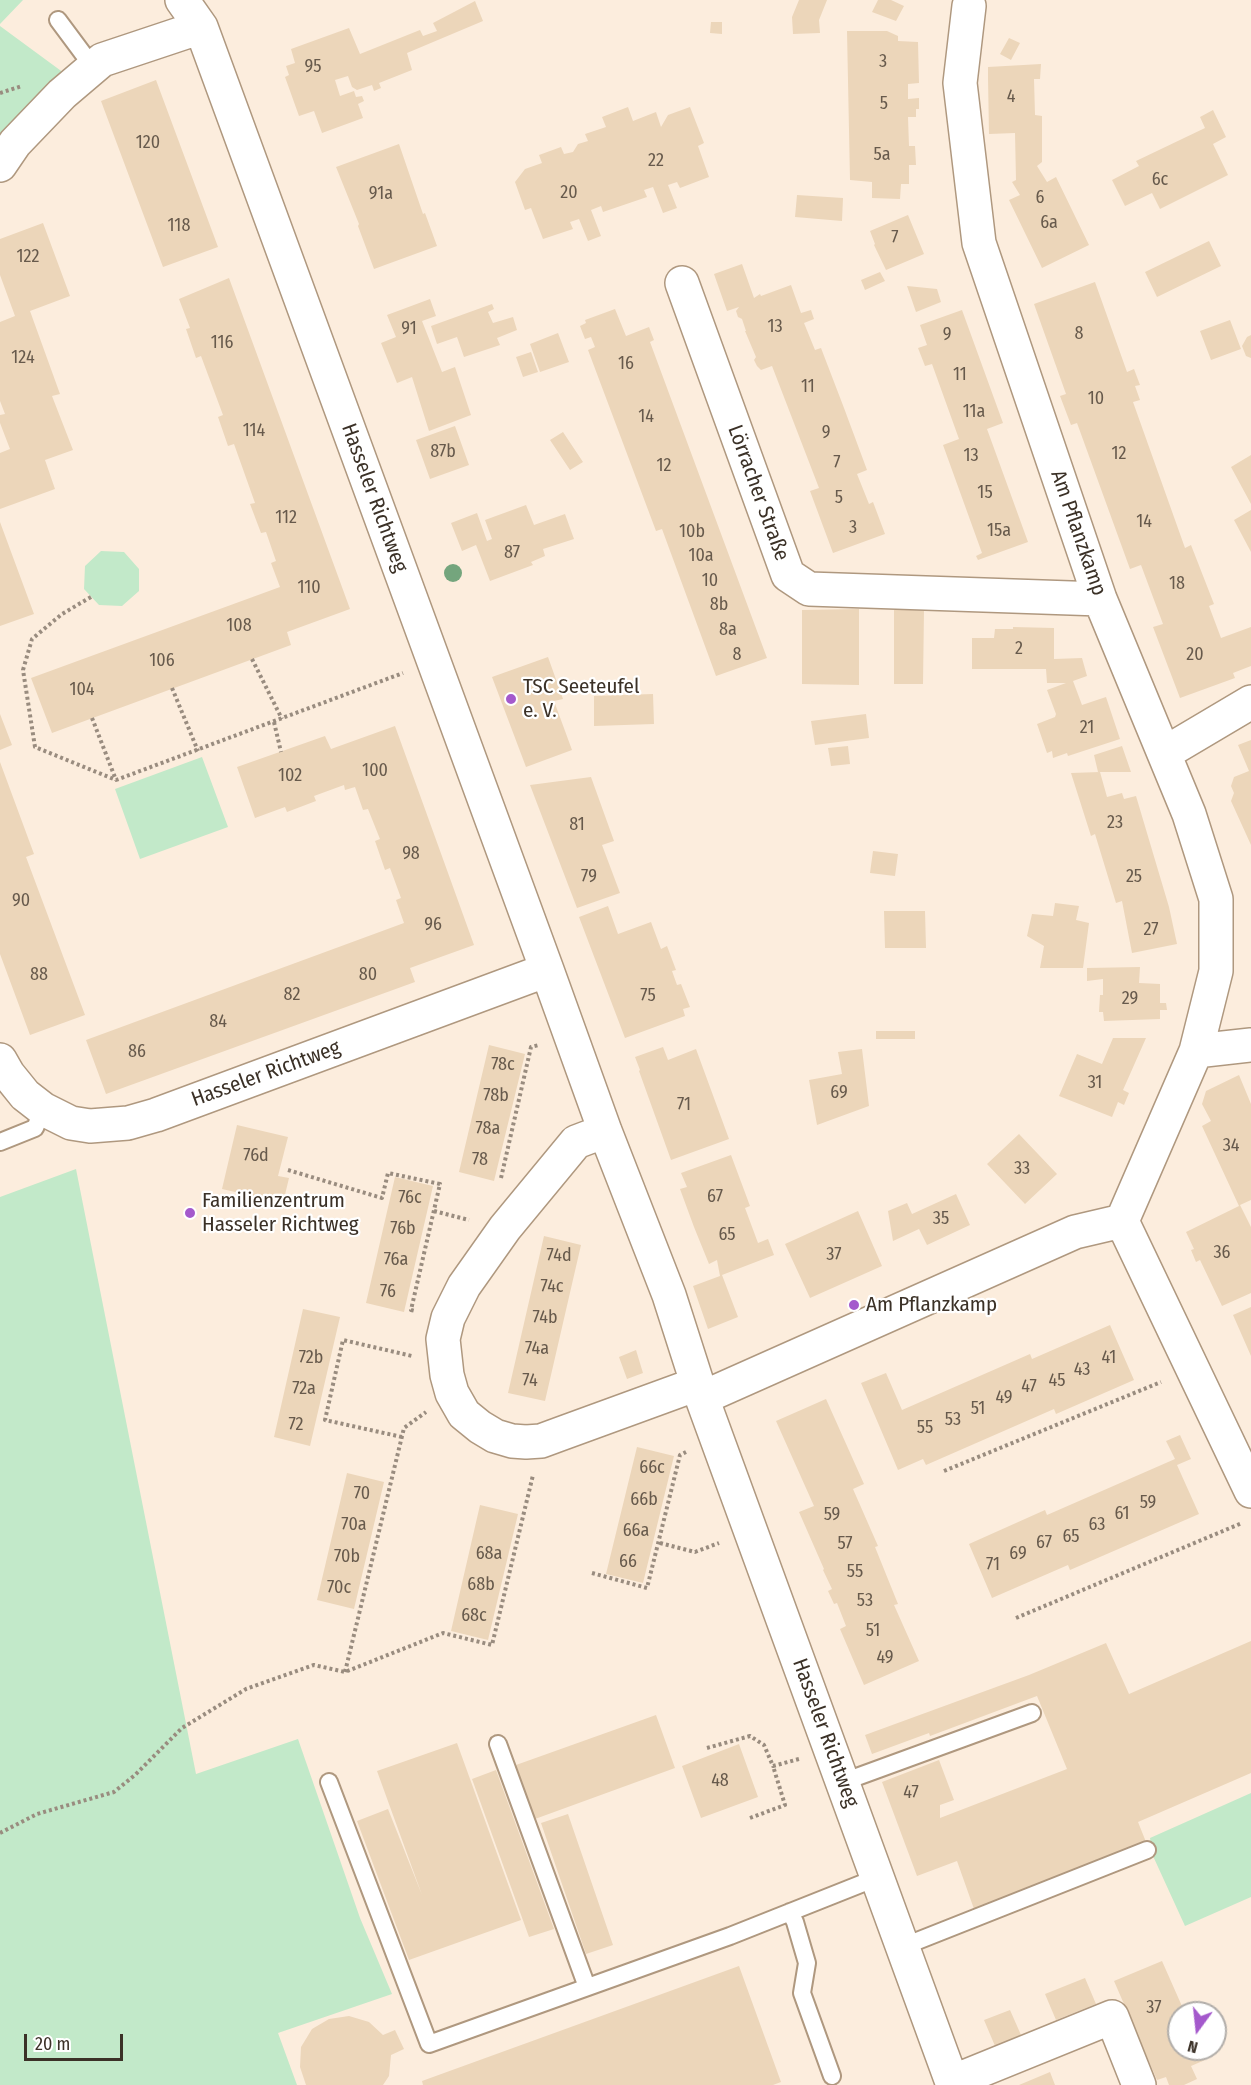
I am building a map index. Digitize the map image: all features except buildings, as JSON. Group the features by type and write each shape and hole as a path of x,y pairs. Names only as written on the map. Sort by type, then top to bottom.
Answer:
{"street":[{"name":"Hasseler Richtweg","path":"182,0 201,27 605,1131 669,1295 717,1440 952,2084 1113,2017 1139,2085"},
{"name":"Am Pflanzkamp","path":"969,6 960,83 979,243 1100,599 1189,814 1216,899 1216,971 1196,1051 1122,1221"},
{"path":"0,165 15,143 62,94 102,60 201,27"},
{"name":"Lörracher Straße","path":"682,283 788,575 809,589 1100,599"},
{"path":"1165,753 1251,702"},
{"name":"Hasseler Richtweg","path":"0,1060 25,1095 44,1109 72,1123 90,1126 129,1123 156,1115 547,969"},
{"path":"1196,1051 1251,1045"},
{"path":"605,1131 576,1142 505,1228 464,1286 448,1318 443,1339 452,1393 464,1414 495,1436 512,1441 541,1440 700,1391 1075,1232 1122,1221 1251,1491"}],"lane":[{"path":"58,20 87,59 102,60"},
{"path":"0,1142 35,1128 44,1109"},
{"path":"843,1782 1032,1713"},
{"path":"498,1744 587,1987"},
{"path":"329,1782 429,2044 790,1912 876,1878"},
{"path":"902,1947 1147,1850"},
{"path":"790,1912 807,1963 802,1993 832,2076"}],"path":[{"path":"91,597 62,614 32,639 23,670 35,747 116,780 434,662"},
{"path":"252,659 282,719"},
{"path":"172,688 198,751"},
{"path":"92,718 116,780"},
{"path":"274,723 281,752"},
{"path":"501,1179 531,1047 572,1037"},
{"path":"288,1170 382,1198 388,1173 440,1184 411,1310 448,1318"},
{"path":"402,1437 325,1420 343,1340 445,1361"},
{"path":"944,1471 1192,1369"},
{"path":"345,1672 404,1428 452,1393"},
{"path":"0,1833 37,1814 114,1792 135,1775 182,1728 246,1689 314,1665 345,1672 442,1633 492,1645 541,1440"},
{"path":"592,1573 648,1588 680,1455 717,1440"},
{"path":"1016,1618 1251,1520"},
{"path":"660,1543 695,1552 751,1532"},
{"path":"707,1748 750,1737 764,1746 785,1805 750,1818"},
{"path":"773,1766 832,1750"}],"green space":[{"path":"0,0 23,0 0,24"},
{"path":"0,26 68,76 0,158"},
{"path":"101,551 124,552 139,569 139,591 122,606 99,605 84,589 85,566"},
{"path":"202,757 228,827 140,859 115,789"},
{"path":"76,1169 196,1774 298,1739 360,1918 392,1994 278,2033 297,2085 0,2085 0,1197"},
{"path":"1251,1793 1251,1897 1185,1926 1153,1856 1150,1838"}],"place":[{"name":"TSC Seeteufel e. V.","path":"511,699"},
{"name":"Familienzentrum Hasseler Richtweg","path":"190,1213"},
{"name":"Am Pflanzkamp","path":"854,1305"}]}
